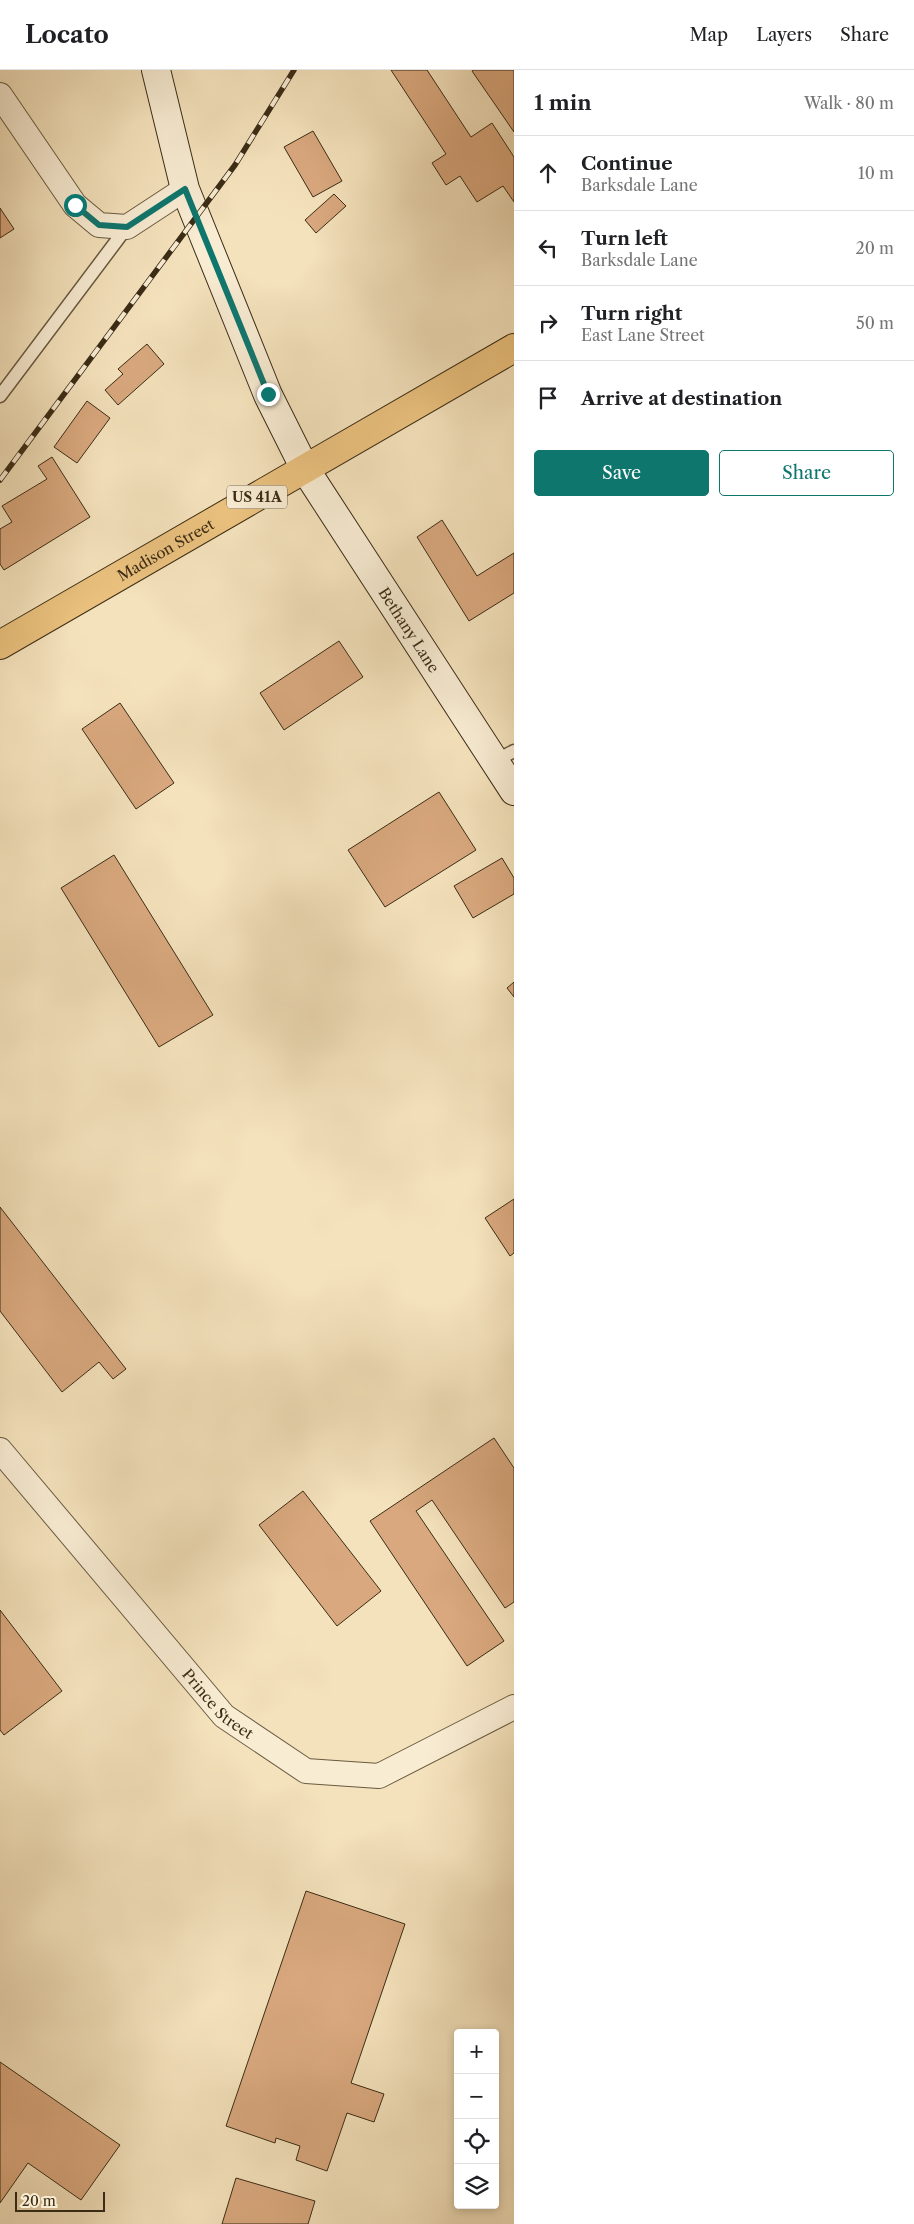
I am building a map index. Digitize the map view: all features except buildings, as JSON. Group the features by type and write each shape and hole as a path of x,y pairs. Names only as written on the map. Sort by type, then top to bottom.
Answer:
{"main road":[{"name":"Madison Street","path":"0,645 514,348"}],"street":[{"name":"Bethany Lane","path":"156,70 185,189 265,389 305,469 504,756 514,790"},
{"path":"0,95 75,205 99,225 127,227 185,189"},
{"name":"Prince Street","path":"0,1450 224,1716 306,1771 379,1776 514,1707"}],"lane":[{"path":"0,396 127,227"}],"railway":[{"path":"0,480 235,165 294,70"}],"route":[{"path":"75,205 99,225 127,227 185,189 268,394"}]}
